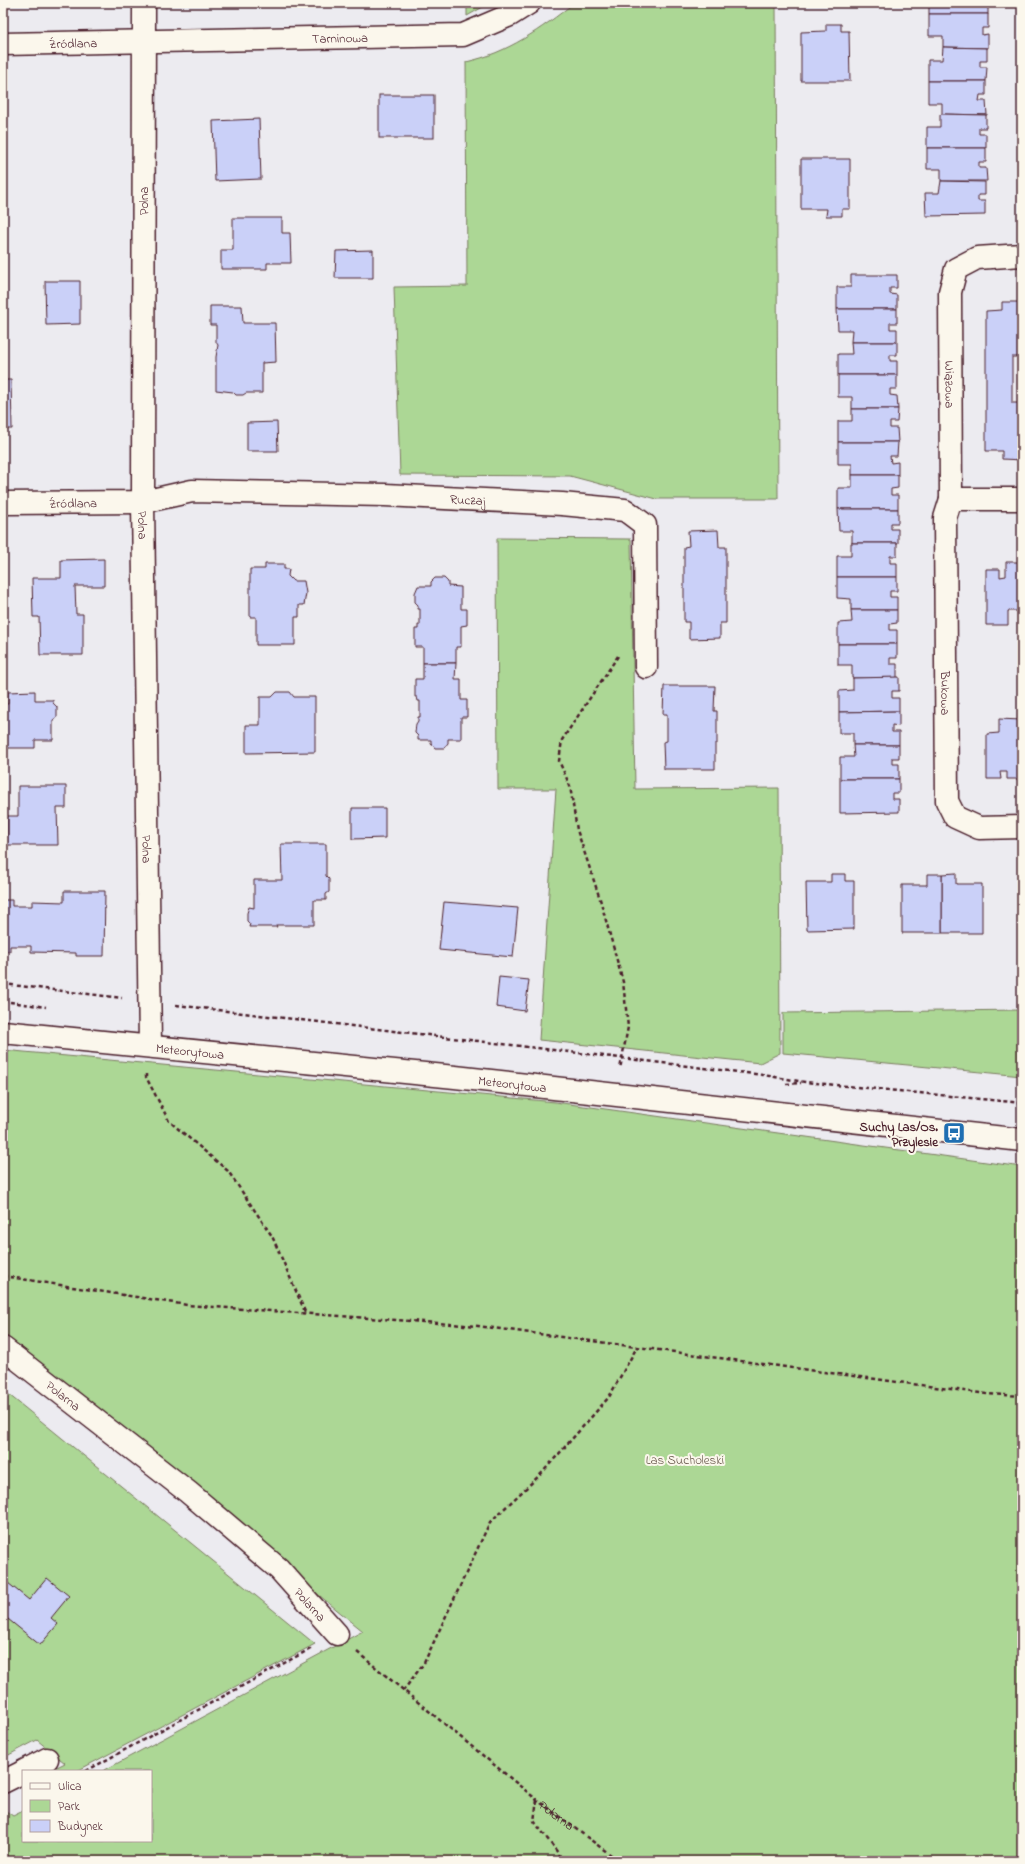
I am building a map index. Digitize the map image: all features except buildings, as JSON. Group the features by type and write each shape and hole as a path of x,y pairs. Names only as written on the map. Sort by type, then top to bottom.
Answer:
{"street":[{"name":"Polna","path":"144,3 143,502 150,1046"},
{"name":"Tarninowa","path":"144,42 463,35 510,15 529,3"},
{"name":"Źródlana","path":"3,44 144,42"},
{"name":"Wiązowa","path":"951,499 950,292 956,269 977,258 1022,256"},
{"name":"Ruczaj","path":"143,502 192,492 385,495 562,504 624,510 645,525 646,667"},
{"path":"951,499 1022,499"},
{"name":"Bukowa","path":"951,499 945,518 947,801 956,817 979,828 1022,827"},
{"name":"Źródlana","path":"3,503 143,502"},
{"name":"Meteorytowa","path":"3,1032 455,1077 1022,1140"},
{"name":"Polarna","path":"3,1348 188,1492 273,1564 337,1634"},
{"path":"26,1770 47,1759"},
{"path":"3,1782 22,1772"}],"path":[{"path":"619,654 562,740 559,762 570,786 577,830 600,899 624,982 628,1027 620,1073"},
{"path":"3,984 622,1058 805,1082 1022,1103"},
{"path":"150,1046 146,1077 169,1121 228,1171 272,1236 306,1314"},
{"path":"3,1276 187,1305 478,1326 987,1394 1022,1396"},
{"path":"403,1691 424,1663 490,1522 541,1474 609,1397 637,1347"},
{"path":"88,1770 249,1684 337,1634"},
{"name":"Polarna","path":"337,1634 403,1691 537,1800 619,1861"},
{"path":"537,1800 534,1821 564,1861"}],"green space":[{"path":"467,3 490,3 467,16"},
{"path":"574,3 776,3 778,499 657,499 570,476 400,475 394,287 467,286 466,62 496,53 523,39"},
{"path":"497,538 631,539 635,789 779,788 780,1053 760,1063 539,1040 556,789 498,789"},
{"path":"1022,1010 1022,1076 783,1053 783,1013"},
{"name":"Las Sucholeski","path":"3,1050 555,1102 1022,1167 1022,1861 3,1861 3,1809 13,1816 22,1812 22,1842 152,1842 152,1770 105,1770 363,1631 3,1338"},
{"path":"3,1390 315,1644 79,1770 51,1770 65,1763 37,1740 3,1758"}],"place":[{"name":"Suchy Las/Os. Przylesie","path":"954,1133"}]}
